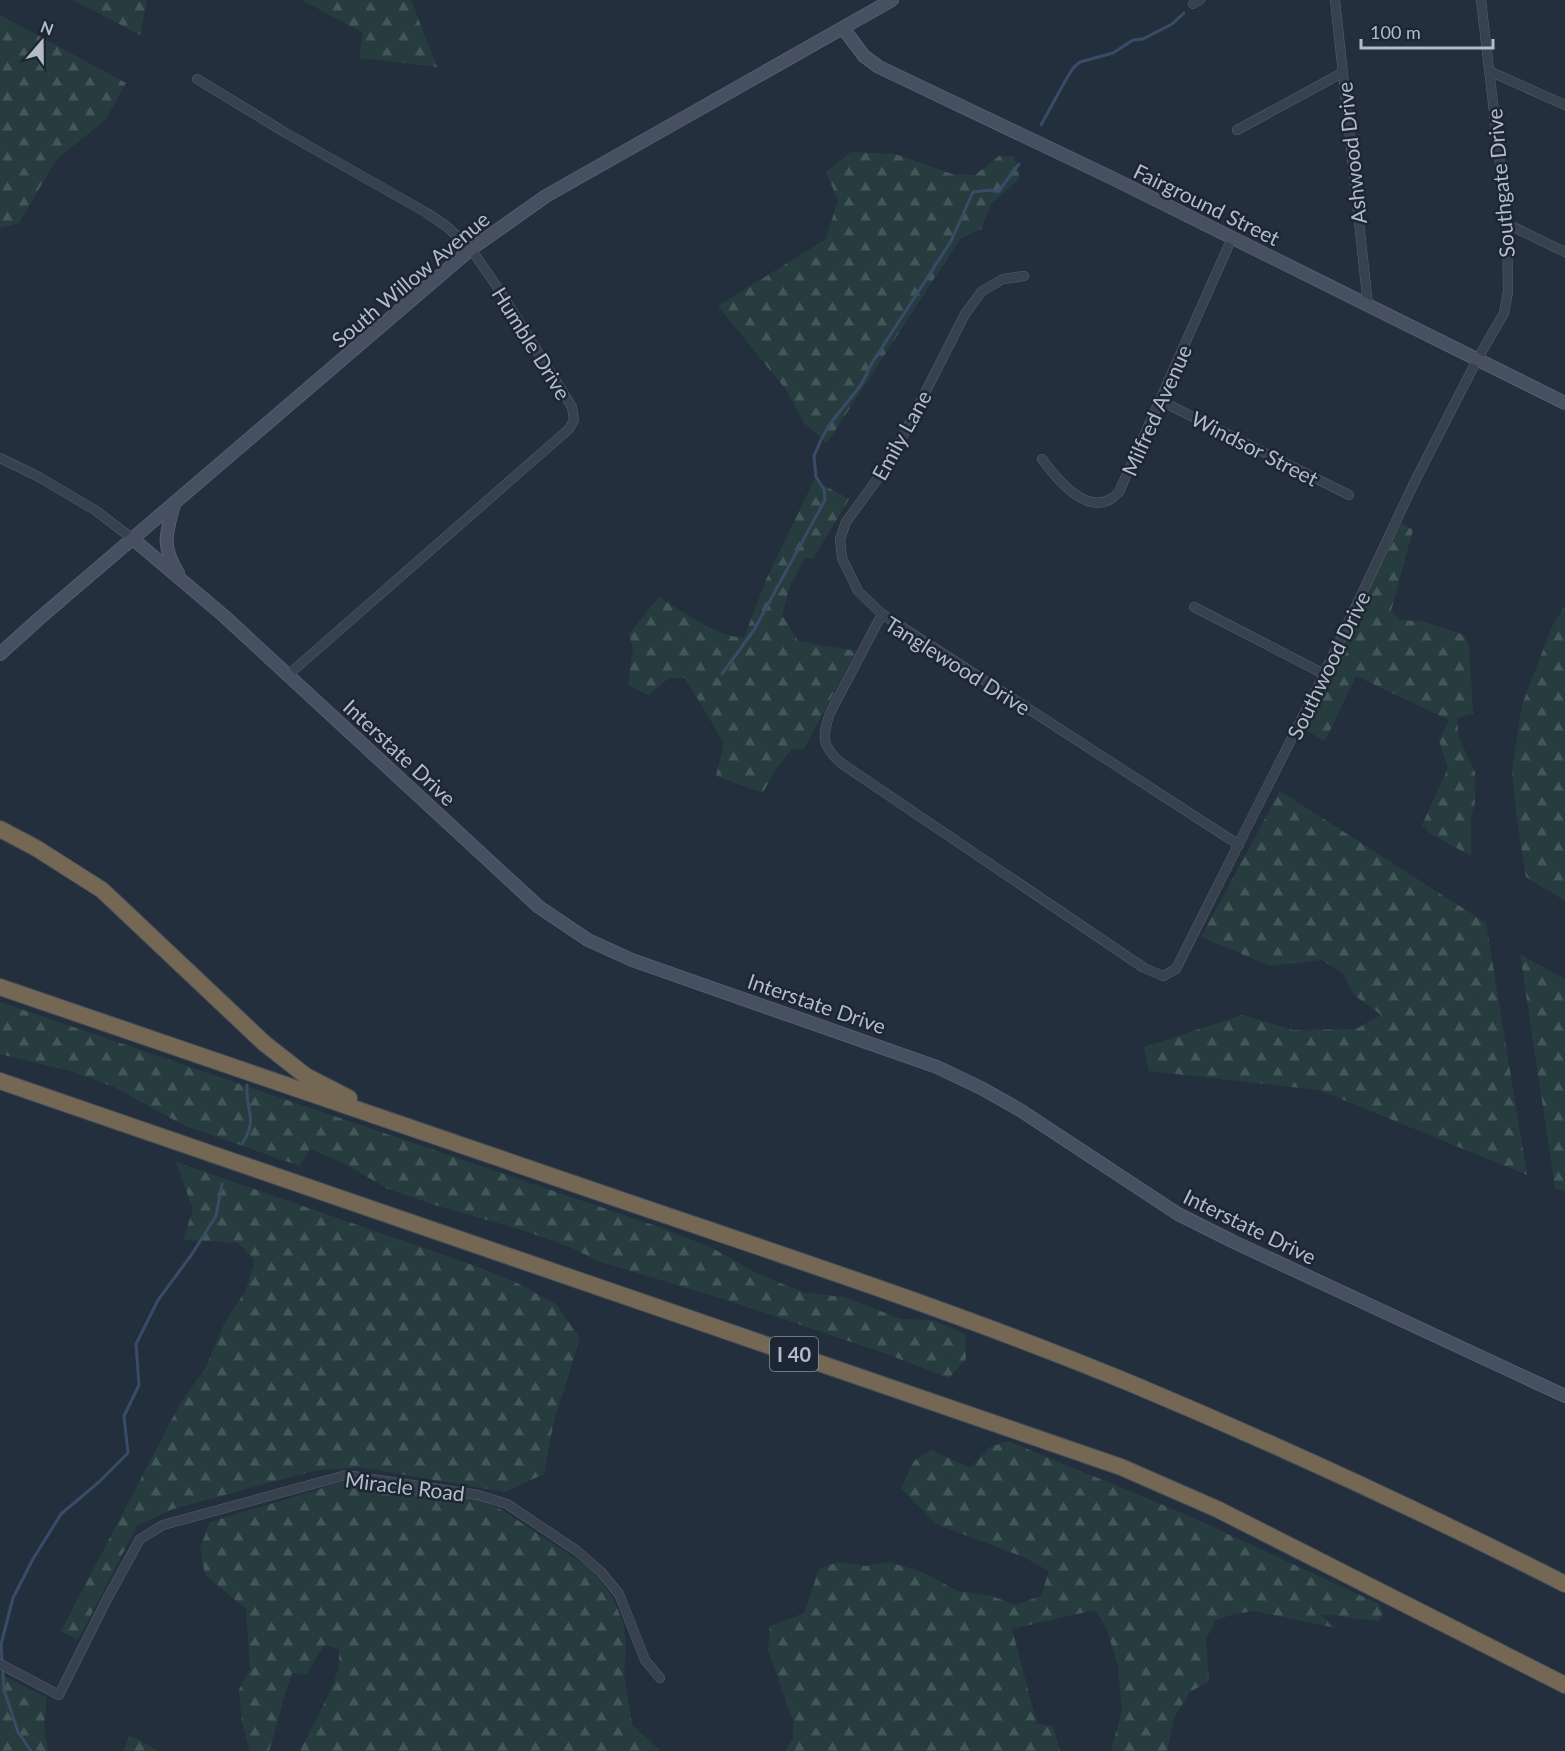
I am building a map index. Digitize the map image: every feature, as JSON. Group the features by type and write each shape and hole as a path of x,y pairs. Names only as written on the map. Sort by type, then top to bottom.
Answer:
{"highway":[{"path":"0,829 36,848 102,890 264,1043 306,1076 394,1122"},
{"path":"0,987 837,1273 1001,1333 1134,1385 1323,1467 1448,1524 1565,1584"},
{"name":"I 40","path":"3,1083 1120,1467 1217,1509 1565,1685"}],"main road":[{"name":"South Willow Avenue","path":"0,654 471,249 546,196 892,0"},
{"name":"Fairground Street","path":"843,28 864,56 879,67 1112,178 1565,403"},
{"path":"174,503 165,543 169,559 183,581"},
{"name":"Interstate Drive","path":"133,539 224,616 539,907 588,940 632,960 937,1066 1020,1110 1178,1214 1565,1396"}],"street":[{"name":"Ashwood Drive","path":"1335,0 1368,305"},
{"name":"Southgate Drive","path":"1477,360 1504,313 1508,292 1507,224 1481,0"},
{"path":"1489,71 1565,105"},
{"path":"1237,130 1342,73"},
{"name":"Humble Drive","path":"197,79 447,226 471,249 572,407 574,420 569,429 288,675"},
{"path":"1507,224 1565,252"},
{"name":"Milfred Avenue","path":"1042,459 1057,479 1079,497 1100,503 1111,501 1119,492 1232,238"},
{"name":"Emily Lane","path":"882,614 858,591 842,558 840,540 846,522 898,446 965,314 982,291 1003,279 1024,276"},
{"name":"Southwood Drive","path":"1176,969 1324,674 1415,481 1477,360"},
{"name":"Windsor Street","path":"1161,401 1348,495"},
{"path":"0,458 39,477 95,510 133,539"},
{"path":"1194,608 1324,674"},
{"name":"Tanglewood Drive","path":"1176,969 1163,976 1144,968 850,770 832,755 824,743 830,713 882,614 1239,845"},
{"name":"Miracle Road","path":"0,1664 59,1695 140,1539 163,1525 346,1475 478,1495 507,1504 578,1551 601,1572 619,1594 641,1653 660,1678"}],"green space":[{"path":"73,0 147,0 140,35"},
{"path":"302,0 411,0 437,67 359,58 363,33"},
{"path":"0,15 126,83 106,119 56,160 19,223 0,228"},
{"path":"851,152 895,154 952,174 975,175 999,156 1014,156 1020,178 991,204 981,229 960,239 827,443 804,423 787,391 718,306 826,239 838,200 826,172"},
{"path":"814,480 849,499 813,559 805,558 790,586 782,615 798,641 856,651 804,749 791,750 772,775 763,793 716,776 724,743 685,678 669,678 648,695 628,685 633,648 629,634 659,597 711,628 744,638 766,580"},
{"path":"1401,523 1413,530 1391,611 1400,620 1426,622 1464,635 1469,646 1473,713 1457,718 1459,738 1475,772 1475,802 1471,818 1471,856 1431,834 1422,825 1448,768 1439,740 1449,720 1356,676 1325,741 1303,729"},
{"path":"1565,605 1565,901 1526,877 1512,769 1522,705 1551,629"},
{"path":"1280,791 1486,923 1527,1175 1319,1090 1149,1071 1144,1047 1242,1015 1293,1030 1356,1029 1381,1015 1354,995 1343,973 1322,960 1270,966 1201,937"},
{"path":"1520,954 1565,979 1565,1192 1555,1188"},
{"path":"0,1002 662,1228 712,1248 756,1273 805,1293 844,1297 901,1319 932,1320 965,1334 966,1359 949,1378 881,1352 733,1302 598,1261 570,1247 522,1230 388,1189 345,1164 310,1149 300,1166 183,1125 114,1087 74,1072 0,1054"},
{"path":"176,1162 481,1268 517,1283 556,1304 580,1338 553,1425 544,1474 505,1492 358,1467 313,1471 173,1509 137,1526 78,1640 61,1631 181,1402 205,1369 223,1326 246,1290 255,1260 238,1243 183,1240 193,1209"},
{"path":"1008,1441 1180,1512 1379,1604 1383,1614 1379,1621 1320,1614 1336,1628 1254,1611 1216,1620 1206,1639 1209,1681 1190,1692 1174,1718 1167,1751 1111,1751 1122,1710 1118,1666 1106,1627 1095,1610 1012,1629 1037,1724 1053,1726 1060,1751 785,1751 793,1738 793,1721 768,1650 770,1626 804,1613 819,1569 838,1562 866,1566 889,1562 922,1572 958,1591 992,1596 1015,1605 1041,1596 1049,1571 1023,1557 936,1524 901,1488 914,1461 931,1450 970,1468 990,1447"},
{"path":"346,1481 477,1499 502,1510 591,1569 612,1596 624,1625 626,1645 624,1674 632,1725 661,1751 300,1751 328,1696 339,1668 339,1649 324,1645 306,1675 292,1673 269,1751 250,1751 242,1723 239,1690 250,1669 246,1609 205,1575 200,1548 210,1522"},
{"path":"0,1674 47,1698 44,1725 48,1751 0,1751"},
{"path":"129,1736 140,1740 158,1751 124,1751"}],"waterway":[{"path":"1041,125 1073,68 1080,62 1113,53 1133,40 1143,39 1172,24 1184,13"},
{"path":"722,674 754,630 825,500 824,489 816,477 814,456 829,425 861,385 872,363 951,241 973,192 990,190 998,192 1019,164"},
{"path":"242,1144 251,1121 247,1085"},
{"path":"31,1751 18,1732 4,1690 1,1644 13,1598 33,1559 61,1514 99,1482 128,1453 124,1416 139,1385 136,1344 158,1300 192,1254 216,1216 222,1184"}]}
